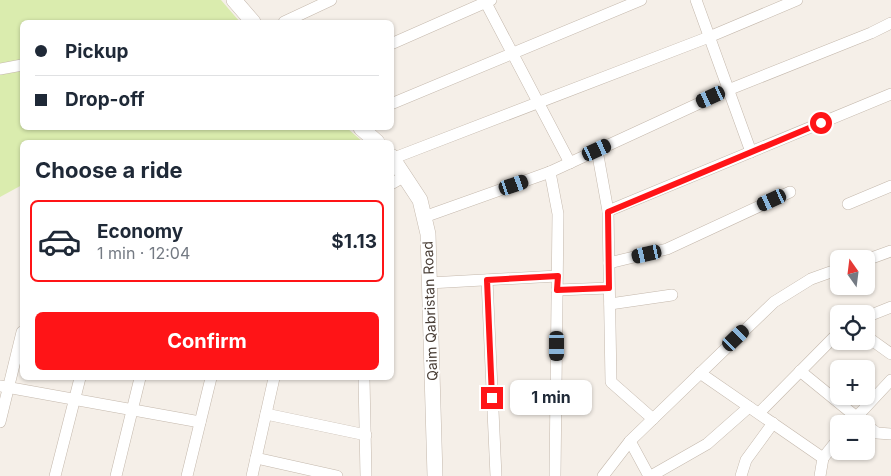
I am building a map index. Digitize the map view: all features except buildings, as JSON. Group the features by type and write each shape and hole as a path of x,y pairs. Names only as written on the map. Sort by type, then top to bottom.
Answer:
{"street":[{"path":"234,0 251,20"},
{"path":"288,20 331,0"},
{"path":"394,103 641,0"},
{"path":"696,0 751,152"},
{"path":"394,156 709,37 797,0"},
{"path":"394,43 488,1 512,54 570,163"},
{"path":"424,217 550,172 728,90 871,33 891,23"},
{"path":"0,68 20,65"},
{"path":"608,212 891,94"},
{"path":"363,130 375,140"},
{"path":"597,150 608,212 611,382 653,419"},
{"name":"Qaim Qabristan Road","path":"394,160 420,200 428,234 435,476"},
{"path":"550,172 558,214 556,476"},
{"path":"394,182 405,176"},
{"path":"848,204 891,186"},
{"path":"609,263 667,249 790,192"},
{"path":"875,257 891,251"},
{"path":"603,476 630,441 774,302 811,279 830,273"},
{"path":"430,283 558,276"},
{"path":"487,280 496,476"},
{"path":"557,290 609,288"},
{"path":"610,304 672,295"},
{"path":"875,313 891,307"},
{"path":"0,422 4,387 20,338"},
{"path":"759,413 830,341"},
{"path":"875,342 891,354"},
{"path":"800,371 848,415"},
{"path":"700,373 823,458"},
{"path":"55,476 79,380"},
{"path":"116,476 140,380"},
{"path":"188,476 210,380"},
{"path":"252,476 274,380"},
{"path":"364,380 366,476"},
{"path":"858,415 891,380"},
{"path":"4,387 200,422"},
{"path":"630,441 650,476 707,444 749,406"},
{"path":"266,414 366,435"},
{"path":"741,476 746,460 773,424"},
{"path":"875,431 891,434"},
{"path":"820,476 823,458 830,449"},
{"path":"256,458 337,476"}],"green space":[{"path":"0,0 221,0 238,20 20,20 20,130 349,130 361,140 20,140 20,186 0,197"}],"route":[{"path":"492,398 487,280 558,276 557,290 609,288 608,212 821,123"}]}
